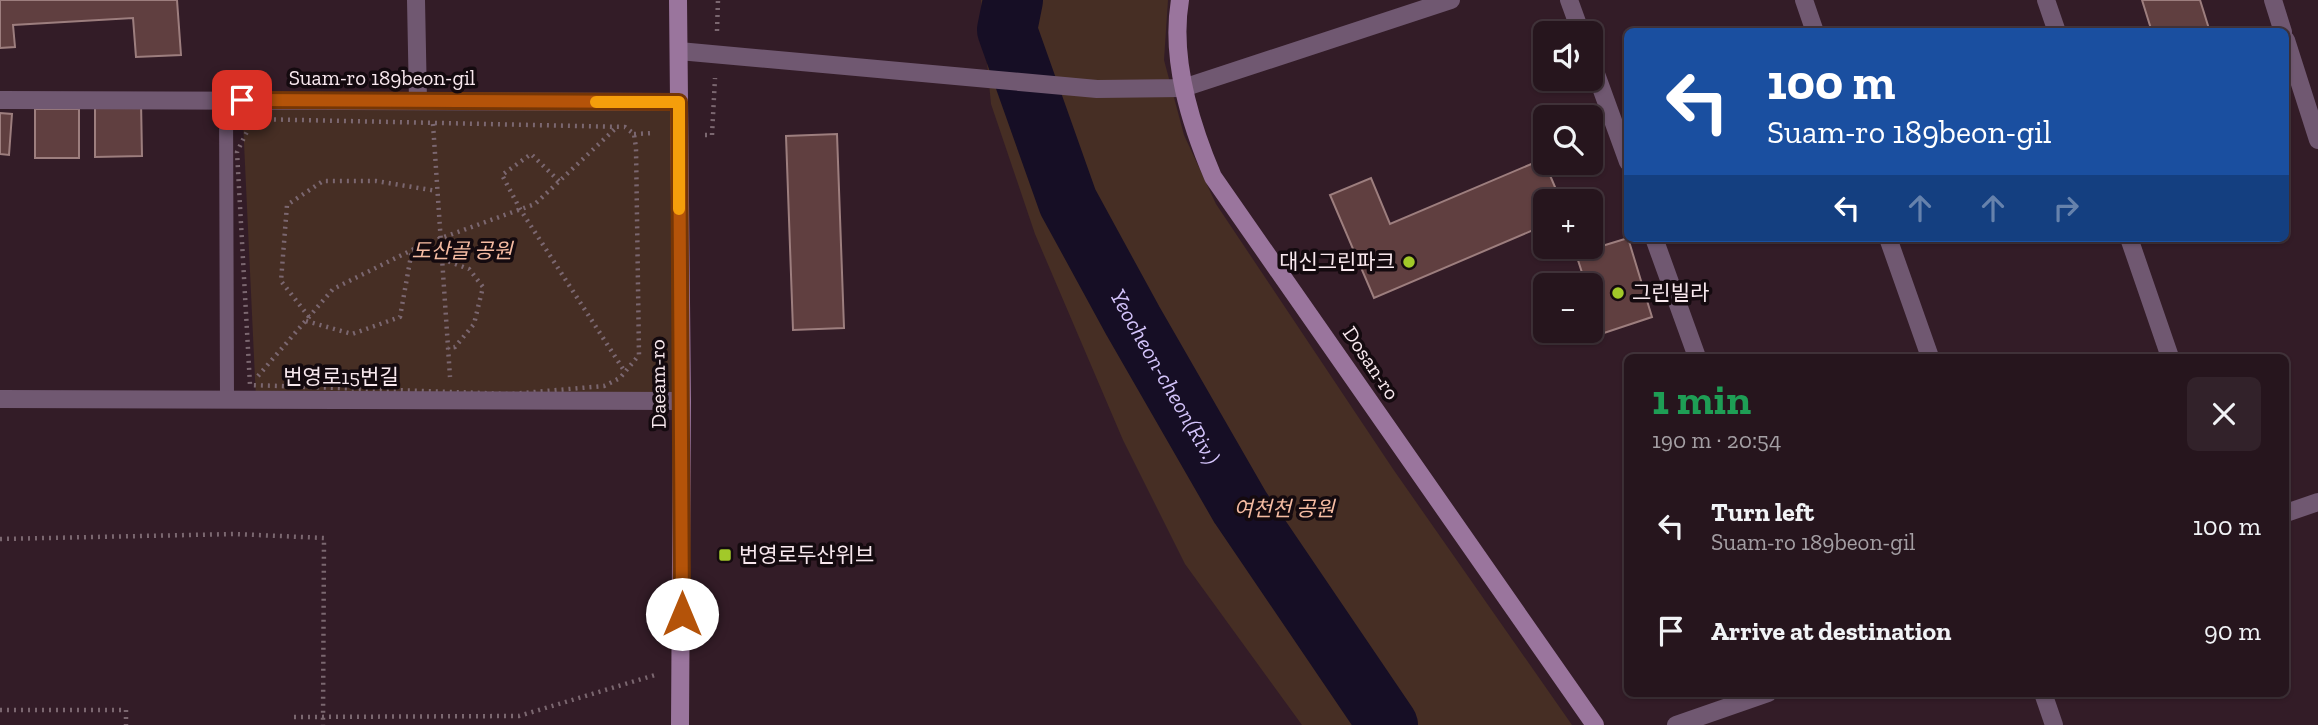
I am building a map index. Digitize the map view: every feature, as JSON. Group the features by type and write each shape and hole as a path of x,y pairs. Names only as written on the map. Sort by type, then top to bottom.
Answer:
{"main road":[{"name":"Daeam-ro","path":"678,0 682,401 680,725"},
{"name":"Dosan-ro","path":"1180,0 1180,52 1184,88 1200,148 1228,202 1330,343 1595,725"}],"street":[{"path":"416,0 418,101"},
{"path":"679,51 1097,89 1184,88 1451,0"},
{"path":"1569,0 1577,21"},
{"path":"1804,0 1814,28"},
{"path":"2046,0 2056,28"},
{"path":"2273,0 2282,28"},
{"path":"2289,49 2318,140"},
{"path":"1602,91 1624,151"},
{"name":"Suam-ro 189beon-gil","path":"0,100 679,102"},
{"path":"1655,242 1696,354"},
{"path":"1889,242 1929,354"},
{"path":"2130,242 2169,354"},
{"name":"번영로15번길","path":"0,399 682,401"},
{"path":"2289,512 2318,502"},
{"path":"1676,725 1756,697"},
{"path":"2044,697 2053,725"}],"lane":[{"path":"226,100 227,400"}],"path":[{"path":"253,119 625,127 634,134 639,355 625,372 604,386 511,394 250,385 237,152 253,119"},
{"path":"433,123 451,391"},
{"path":"250,385 333,289 440,238 535,204 618,127"},
{"path":"559,181 531,154 502,175 520,209 625,372"},
{"path":"412,250 400,317 352,334 307,319 281,281 287,205 323,181 376,181 437,191"},
{"path":"442,258 469,269 484,287 474,324 455,347 448,348"},
{"path":"0,539 235,534 324,538 323,725"},
{"path":"294,718 519,716 681,667"},
{"path":"0,710 126,710 127,725"}],"green space":[{"name":"여천천 공원","path":"981,0 1168,0 1164,60 1184,135 1216,204 1393,469 1572,725 1302,725 1185,564 1123,440 1035,234 991,104"},
{"name":"도산골 공원","path":"242,100 679,102 682,401 256,400"}],"building":[{"path":"0,0 177,0 181,55 136,57 133,18 13,25 15,47 0,48"},
{"path":"2142,0 2200,0 2209,28 2151,28"},
{"path":"95,101 141,101 142,156 95,157"},
{"path":"35,109 79,109 79,158 35,158"},
{"path":"0,113 12,114 9,155 0,154"},
{"path":"837,134 844,328 793,330 786,136"},
{"name":"대신그린파크","path":"1533,163 1533,175 1550,175 1556,189 1533,189 1533,230 1374,298 1330,195 1371,178 1390,224"},
{"name":"그린빌라","path":"1624,239 1624,242 1629,242 1652,317 1603,333 1603,273 1582,273 1578,259 1603,259 1603,246"}],"waterway":[{"name":"Yeocheon-cheon(Riv.)","path":"1013,0 1007,30 1068,202 1240,507 1388,725"}],"slow traffic":[{"path":"596,102 679,102 679,209"}],"place":[{"name":"대신그린파크","path":"1409,262"},
{"name":"그린빌라","path":"1618,293"},
{"name":"번영로두산위브","path":"725,555"}],"route":[{"path":"242,100 679,102 682,614"}]}
